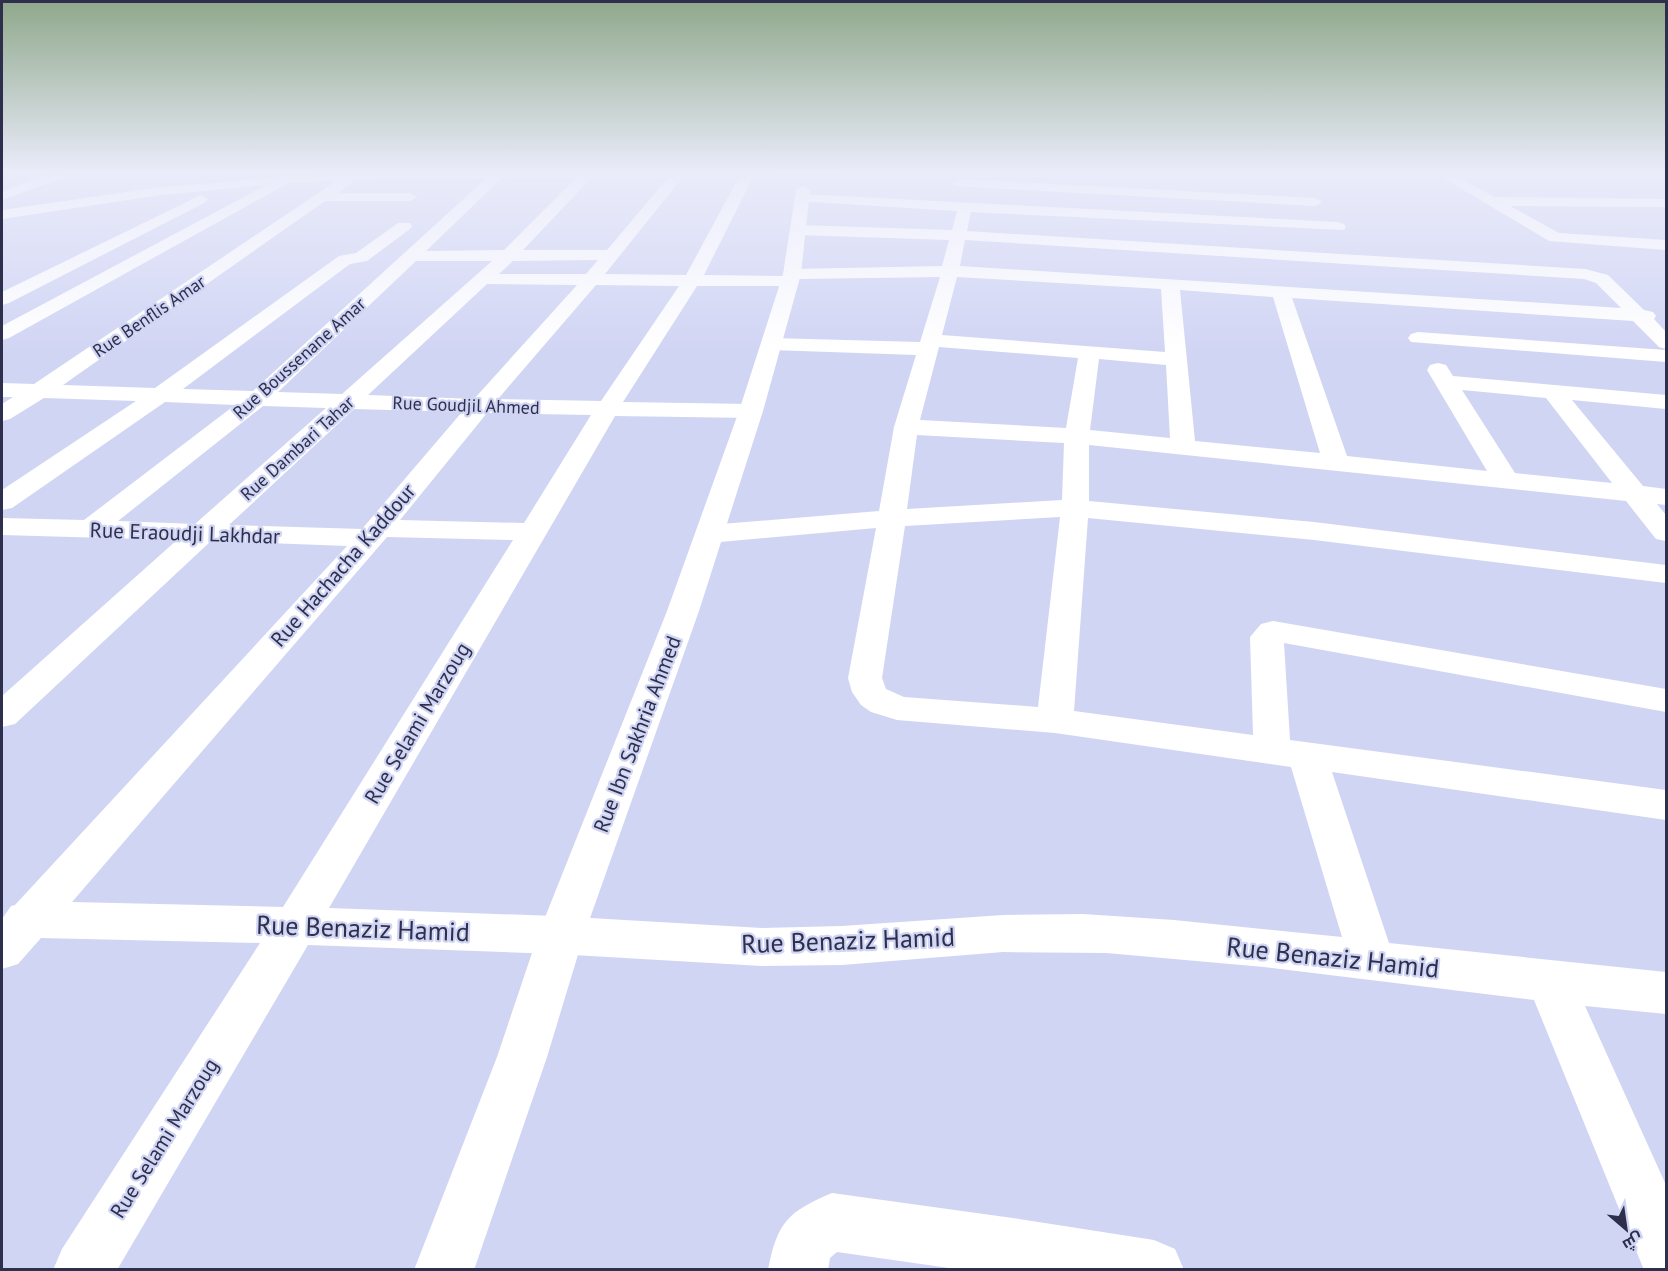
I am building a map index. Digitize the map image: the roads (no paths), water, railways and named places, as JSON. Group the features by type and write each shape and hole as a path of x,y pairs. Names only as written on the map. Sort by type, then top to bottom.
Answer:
{"street":[{"path":"2,299 135,232"},
{"path":"2,334 187,232"},
{"name":"Rue Benflis Amar","path":"2,414 41,390 271,232"},
{"path":"2,502 162,394 345,260 361,257 396,232"},
{"name":"Rue Boussenane Amar","path":"89,530 260,397 437,232"},
{"name":"Rue Dambari Tahar","path":"2,715 483,279 531,232"},
{"name":"Rue Hachacha Kaddour","path":"12,931 374,533 630,232"},
{"name":"Rue Selami Marzoug","path":"83,1269 296,924 607,409 711,247 730,232"},
{"name":"Rue Ibn Sakhria Ahmed","path":"444,1269 522,1057 561,935 683,611 751,411 791,277 793,232"},
{"path":"957,232 950,271 906,427 865,678 866,690 873,698 887,706 1055,721 1666,805"},
{"path":"1013,232 1027,239 1585,274 1602,279 1666,343"},
{"path":"1027,239 1029,232"},
{"path":"1089,232 1089,242"},
{"path":"1154,232 1155,246"},
{"path":"1214,232 1218,250"},
{"path":"1277,232 1284,255"},
{"path":"1322,232 1344,236"},
{"path":"1341,232 1363,260"},
{"path":"1545,232 1555,238 1666,243"},
{"path":"1647,232 1666,243"},
{"path":"412,256 612,255"},
{"path":"483,279 690,280 950,271 1637,315 1666,319"},
{"path":"1170,285 1183,447"},
{"path":"1281,292 1336,463"},
{"path":"1394,300 1506,480"},
{"path":"1418,338 1666,356"},
{"path":"772,344 928,344 1177,358"},
{"path":"1055,721 1074,508 1077,436 1089,352"},
{"path":"1446,382 1666,402"},
{"name":"Rue Goudjil Ahmed","path":"2,390 480,406 751,411"},
{"path":"1553,392 1666,533"},
{"path":"906,427 1077,436 1666,497"},
{"path":"709,534 972,512 1074,508 1314,531 1666,574"},
{"name":"Rue Eraoudji Lakhdar","path":"2,526 203,533 531,532"},
{"path":"2,550 32,528"},
{"path":"1372,960 1290,753 1267,637 1273,631 1666,700"},
{"name":"Rue Benaziz Hamid","path":"12,931 296,924 561,935 762,947 830,946 1016,932 1081,932 1156,937 1372,960 1551,983 1666,993"},
{"path":"1551,983 1666,1251"},
{"path":"798,1269 806,1239 816,1230 832,1222 1019,1259 1154,1269"}]}
